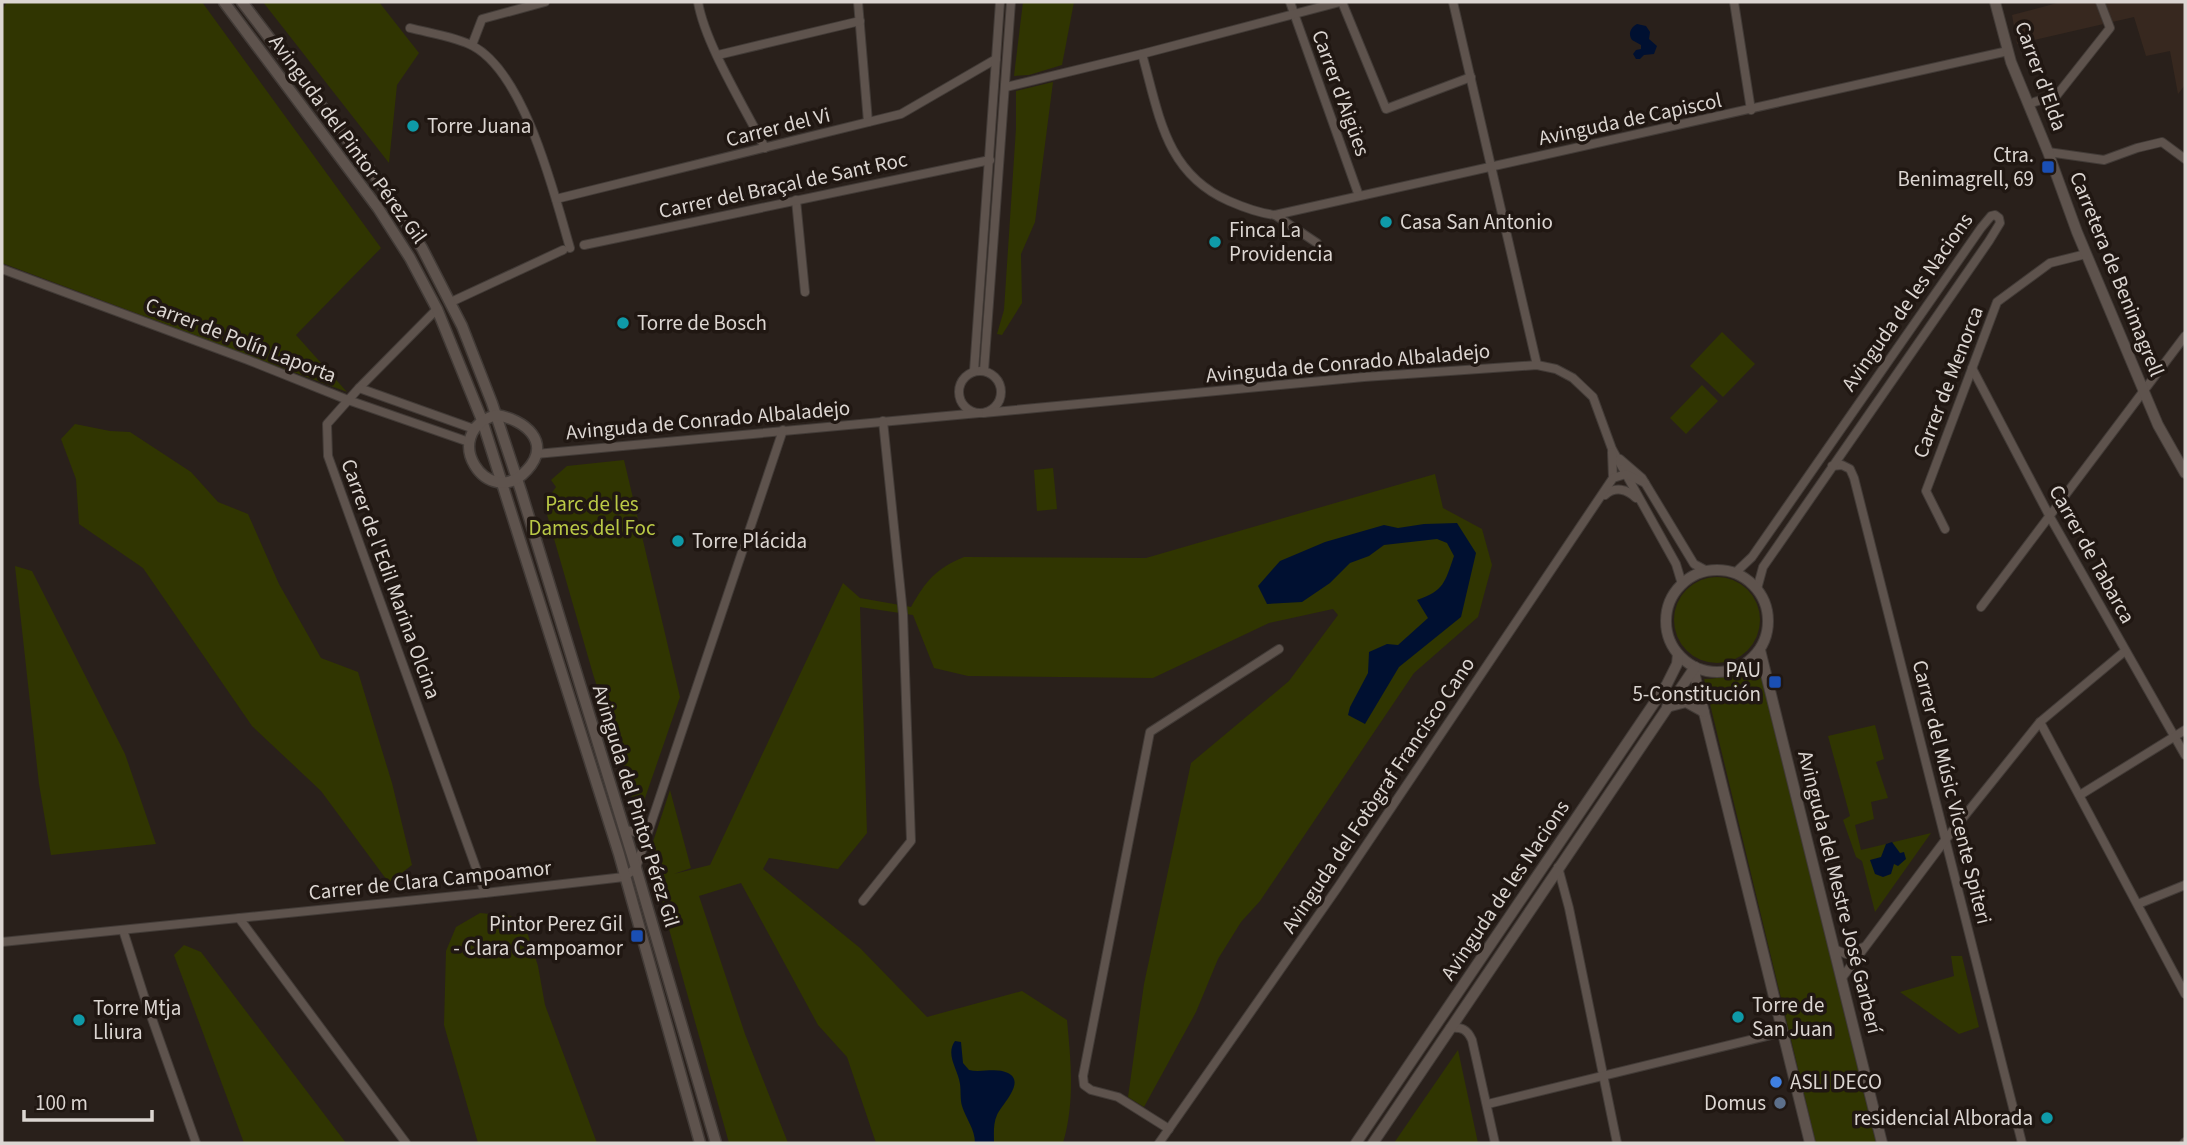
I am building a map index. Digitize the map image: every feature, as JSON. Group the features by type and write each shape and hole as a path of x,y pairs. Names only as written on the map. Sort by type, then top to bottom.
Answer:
{"main road":[{"name":"Avinguda del Pintor Pérez Gil","path":"224,2 378,208 410,258 437,309 482,419 503,484 624,877 700,1143"},
{"name":"Avinguda del Pintor Pérez Gil","path":"242,2 381,184 422,248 463,326 517,480 625,830 716,1143"},
{"path":"496,415 510,417 533,433 536,454 530,467 517,480 503,484 485,477 474,466 469,442 482,419 496,415"}],"street":[{"path":"472,45 482,19 533,3 545,2"},
{"path":"698,2 718,55 765,148"},
{"path":"858,2 867,122"},
{"path":"974,371 1000,2"},
{"path":"984,371 1011,2"},
{"name":"Carrer d'Aigües","path":"1290,2 1359,197"},
{"path":"1006,87 1341,2 1387,109 1472,77"},
{"path":"1453,2 1537,365 1556,369 1573,378 1592,397 1612,449 1676,564 1682,584"},
{"path":"1734,2 1751,110"},
{"name":"Carrer d'Elda","path":"1995,2 2008,51 2053,163"},
{"path":"2028,104 2057,95 2110,28 2100,2"},
{"path":"718,55 860,21"},
{"path":"410,28 472,45 497,65 530,123 556,199 567,249 451,302"},
{"name":"Avinguda de Capiscol","path":"1142,54 1156,111 1171,149 1193,179 1220,197 1258,213 1275,215 2008,51"},
{"name":"Carrer del Vi","path":"556,199 901,114 996,59"},
{"path":"2049,152 2104,160 2162,142 2185,159"},
{"name":"Carrer del Braçal de Sant Roc","path":"584,245 990,160"},
{"name":"Carretera de Benimagrell","path":"2053,163 2086,254 2144,393 2158,425 2185,473"},
{"path":"796,200 805,292"},
{"path":"1275,215 1317,243"},
{"name":"Avinguda de les Nacions","path":"1735,573 1752,557 1981,228 1995,215 2000,223 1989,241 1763,566 1757,589"},
{"name":"Carrer de Menorca","path":"1945,529 1926,491 1997,302 2050,263 2086,254"},
{"name":"Carrer de Polín Laporta","path":"2,269 348,400 469,442"},
{"name":"Carrer de l'Edil Marina Olcina","path":"437,309 327,424 328,456 485,893"},
{"path":"1981,607 2185,337"},
{"name":"Avinguda de Conrado Albaladejo","path":"536,454 1364,377 1537,365"},
{"name":"Carrer de Tabarca","path":"1972,368 2050,517 2185,755"},
{"path":"953,415 959,410 962,381 974,371 984,371 998,380 1006,405 1012,410"},
{"name":"Carrer de Polín Laporta","path":"359,388 474,429"},
{"path":"961,401 971,411 981,413 995,407 1002,394"},
{"path":"863,901 911,841 903,614 883,421"},
{"path":"624,877 636,867 783,430"},
{"path":"1612,449 1613,478 1626,474 1644,481"},
{"path":"1612,449 1644,481 1694,564 1707,571"},
{"name":"Carrer del Músic Vicente Spiteri","path":"1832,466 1842,465 1850,469 1854,478 2022,1143"},
{"name":"Avinguda del Fotògraf Francisco Cano","path":"1159,1143 1338,887 1613,478"},
{"path":"1600,499 1609,491 1619,489 1629,491 1641,502"},
{"path":"1724,570 1735,573 1757,589 1768,610 1769,628 1760,650 1750,661 1736,669 1719,673 1695,667 1678,654 1667,632 1667,612 1672,597 1682,584 1696,574 1724,570"},
{"path":"1169,1129 1118,1097 1091,1090 1084,1085 1083,1076 1150,732 1279,649"},
{"name":"Avinguda del Mestre José Garberí","path":"1760,650 1882,1143"},
{"path":"1841,979 1946,839 2040,722 2125,651"},
{"name":"Avinguda de les Nacions","path":"1356,1143 1667,684 1677,664 1678,654"},
{"path":"1695,667 1695,676 1810,1143"},
{"name":"Avinguda de les Nacions","path":"1373,1143 1695,667"},
{"path":"1666,707 1686,702 1704,712"},
{"path":"2040,722 2185,994"},
{"path":"2080,795 2185,730"},
{"path":"625,830 640,833 648,831"},
{"path":"1558,867 1618,1143"},
{"name":"Carrer de Clara Campoamor","path":"2,942 624,877"},
{"path":"2138,904 2185,885"},
{"path":"239,918 406,1143"},
{"path":"123,930 196,1143"},
{"path":"1834,949 1846,954 1864,947"},
{"path":"1450,1028 1461,1027 1468,1031 1472,1040 1495,1143"},
{"path":"1488,1104 1783,1031"}],"shaded area":[{"path":"2061,2 2185,2 2185,85 2178,94 2170,51 2146,56 2134,17 2017,44 2012,15"}],"green space":[{"path":"7,2 202,2 381,248 296,335 347,392 2,263 2,10"},
{"path":"263,2 379,2 419,53 397,85 389,163"},
{"path":"1023,2 1074,2 1062,65 1029,75 1014,76"},
{"path":"1053,82 1035,222 1021,254 1022,303 1002,335 997,334 1004,310 1016,91"},
{"path":"1722,332 1755,364 1723,397 1690,366"},
{"path":"1702,385 1718,401 1686,434 1670,418"},
{"path":"75,424 130,432 191,472 218,502 248,514 279,584 321,658 358,672 392,783 412,865 389,883 321,791 252,726 143,568 79,524 76,479 61,439"},
{"name":"Parc de les Dames del Foc","path":"624,460 680,697 644,801 633,801 544,504 556,487 551,480 567,466"},
{"path":"1053,468 1057,509 1037,511 1034,470"},
{"path":"1435,474 1443,508 1482,529 1492,565 1478,617 1414,673 1260,901 1241,922 1218,959 1196,1012 1144,1107 1128,1097 1144,984 1191,763 1289,681 1338,615 1333,609 1269,623 1153,678 968,676 934,668 913,615 860,607 867,833 838,869 769,858 763,869 860,948 927,1017 1022,991 1067,1020 1071,1082 1067,1128 1063,1143 876,1143 847,1057 818,1025 741,883 699,896 745,1034 788,1143 729,1143 649,862 649,854 670,790 691,868 674,874 710,865 843,583 860,598 911,607 932,577 964,557 1146,558"},
{"path":"15,566 32,571 125,754 156,844 51,855 39,784"},
{"path":"1717,577 1734,580 1748,589 1757,603 1760,620 1757,637 1748,651 1734,660 1717,663 1700,660 1686,651 1677,637 1674,620 1677,603 1686,589 1700,580"},
{"path":"1757,661 1876,1143 1816,1143 1704,679 1732,674"},
{"path":"1875,725 1884,759 1876,762 1888,798 1871,802 1874,819 1855,825 1861,850 1931,833 1875,912 1862,861 1856,857 1843,820 1850,816 1828,736"},
{"path":"480,913 511,916 527,932 538,966 545,1005 597,1143 478,1143 444,1025 446,951 456,927"},
{"path":"184,945 201,952 346,1143 244,1143 174,955"},
{"path":"1951,956 1962,956 1979,1027 1959,1034 1900,992 1954,976"},
{"path":"1458,1050 1478,1143 1394,1143"}],"water":[{"path":"1637,24 1646,26 1650,32 1649,39 1657,46 1654,54 1644,55 1640,59 1636,59 1633,54 1641,49 1641,45 1630,36 1631,29"},
{"path":"1457,523 1476,553 1461,617 1399,667 1365,724 1348,715 1368,673 1369,652 1387,644 1398,645 1428,618 1417,600 1433,593 1445,579 1454,556 1447,543 1437,539 1384,545 1369,556 1350,563 1330,583 1302,602 1267,604 1258,586 1280,561 1325,542 1384,525 1398,528"},
{"path":"1892,842 1900,853 1904,852 1906,859 1898,866 1894,864 1891,874 1883,877 1875,874 1870,860 1881,857 1886,844"},
{"path":"955,1041 961,1042 963,1063 969,1070 999,1070 1008,1073 1015,1082 996,1118 994,1143 975,1143 962,1106 960,1084 951,1052"}],"place":[{"name":"Torre Juana","path":"413,126"},
{"name":"Ctra. Benimagrell, 69","path":"2048,167"},
{"name":"Casa San Antonio","path":"1386,222"},
{"name":"Finca La Providencia","path":"1215,242"},
{"name":"Torre de Bosch","path":"623,323"},
{"name":"Torre Plácida","path":"678,541"},
{"name":"PAU 5-Constitución","path":"1775,682"},
{"name":"Pintor Perez Gil - Clara Campoamor","path":"637,936"},
{"name":"Torre de San Juan","path":"1738,1017"},
{"name":"Torre Mtja Lliura","path":"79,1020"},
{"name":"ASLI DECO","path":"1776,1082"},
{"name":"Domus","path":"1780,1103"},
{"name":"residencial Alborada","path":"2047,1118"}]}
